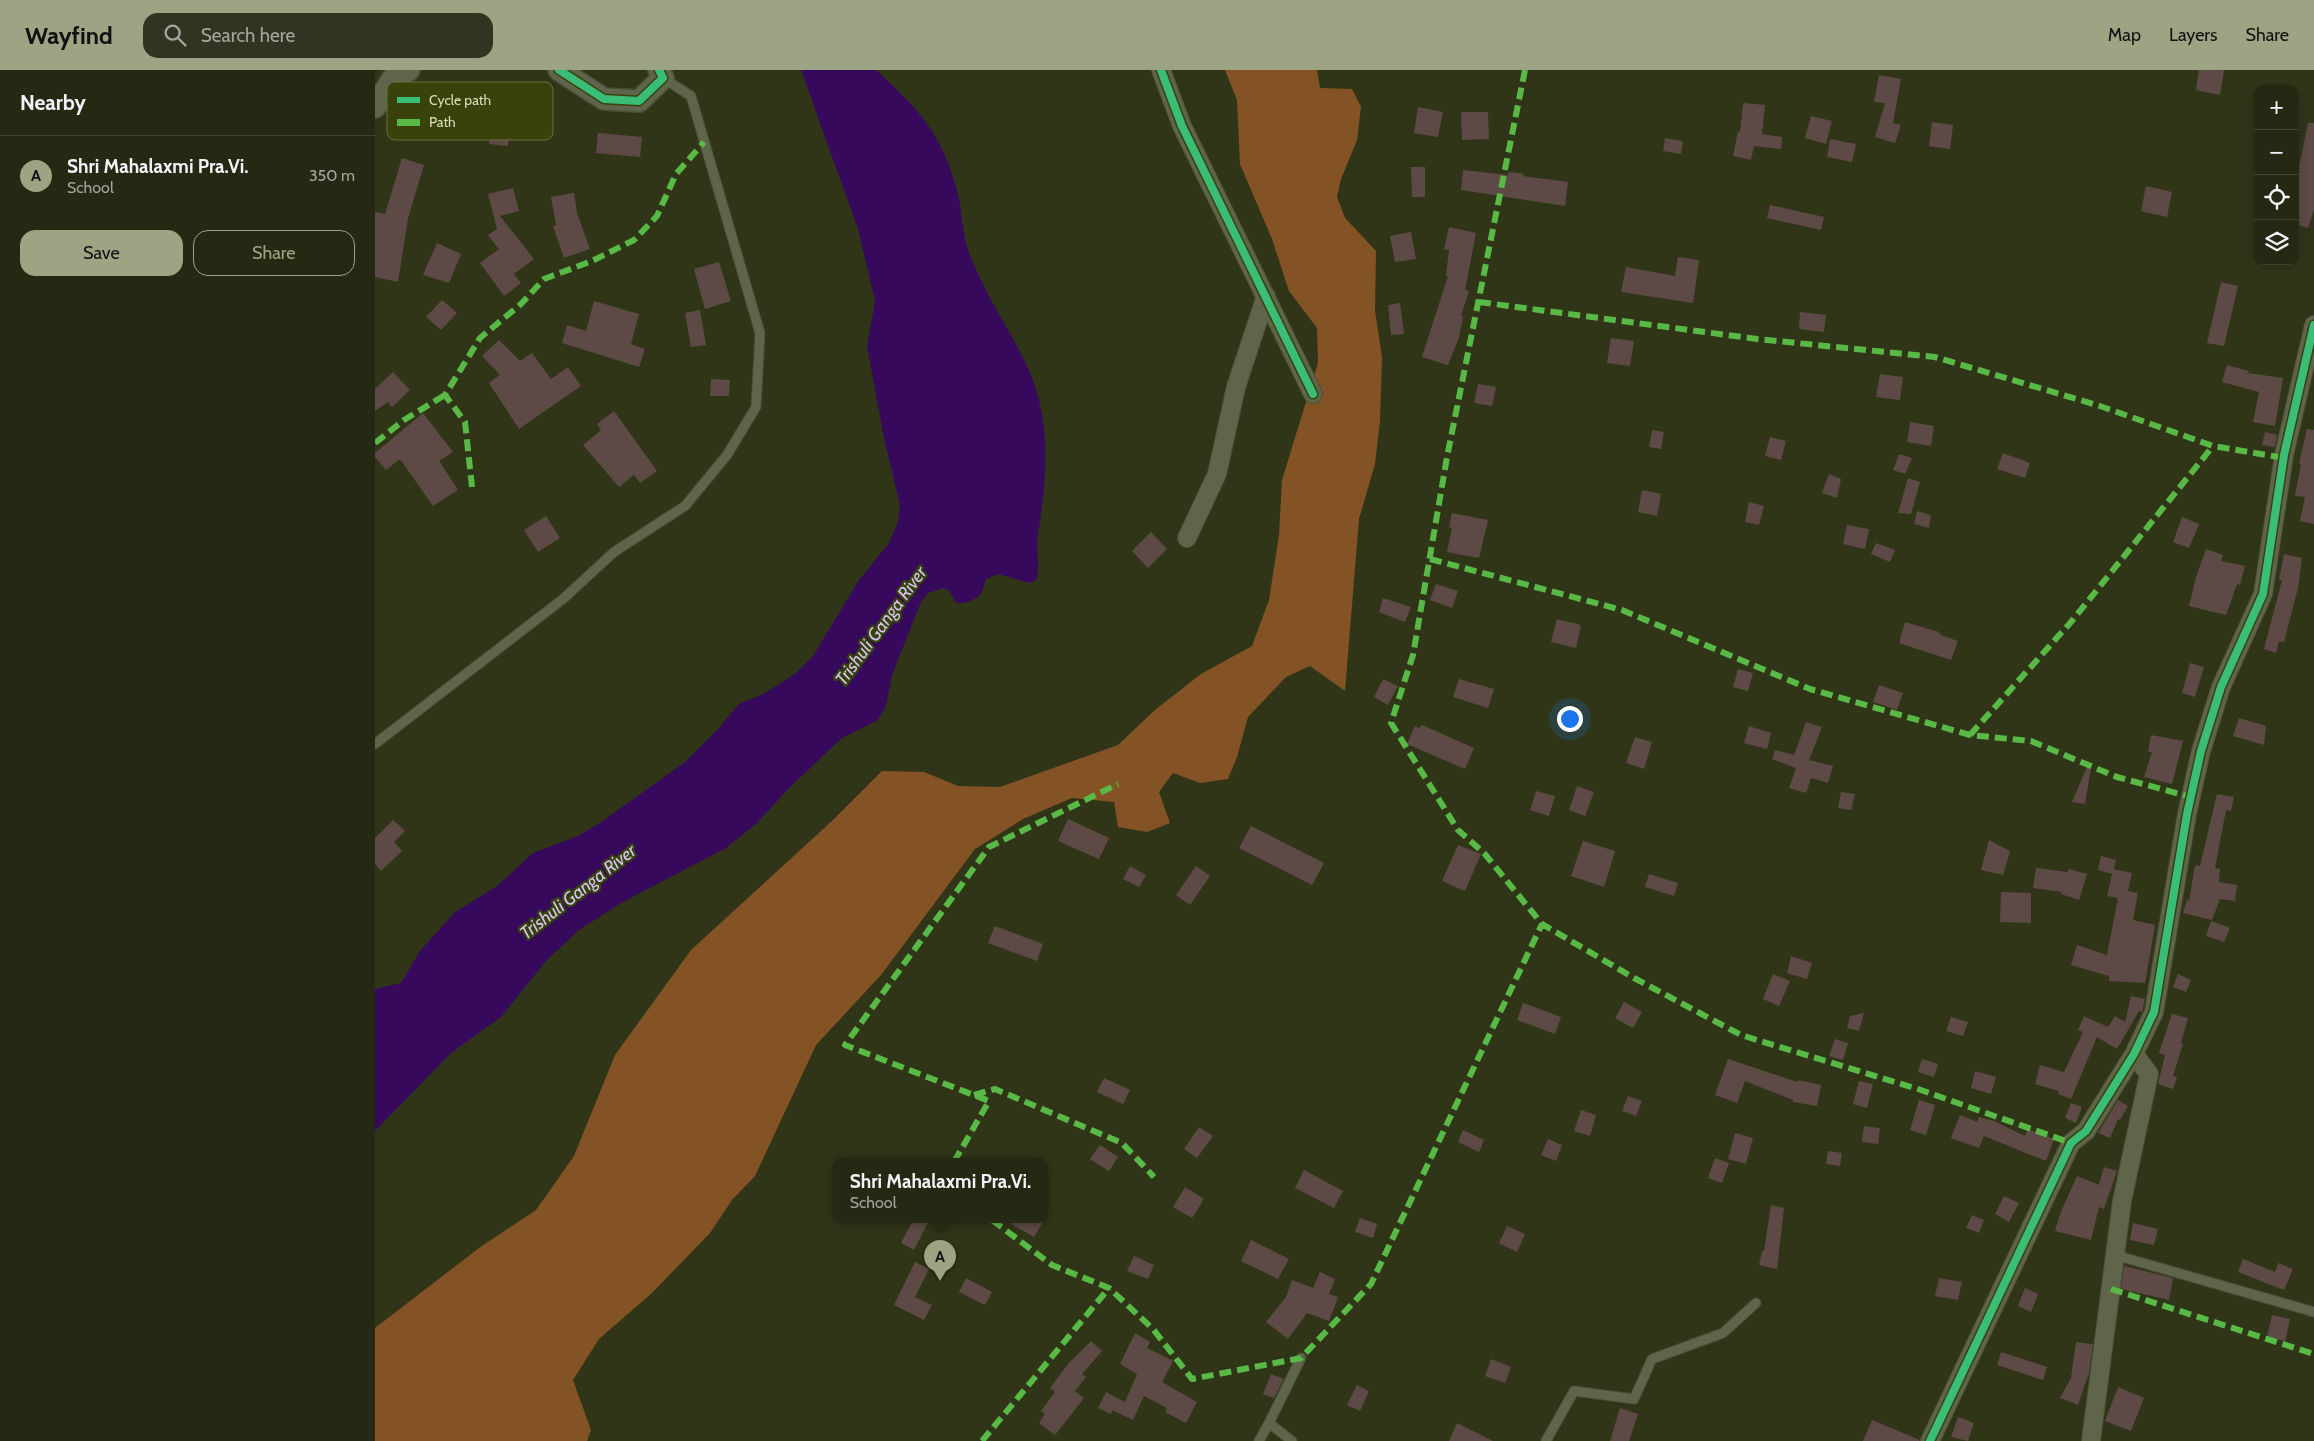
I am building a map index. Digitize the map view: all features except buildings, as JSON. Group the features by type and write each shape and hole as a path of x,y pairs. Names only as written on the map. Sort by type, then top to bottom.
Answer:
{"street":[{"path":"390,82 393,78 409,70"},
{"path":"559,70 604,99 639,101 661,74"},
{"path":"1161,70 1182,126 1313,394"},
{"path":"375,106 387,87"},
{"path":"1187,538 1217,474 1236,388 1266,296"},
{"path":"1930,1441 2071,1143 2085,1131 2134,1054 2154,1012 2187,814 2201,751 2221,687 2263,594 2284,455 2314,325"},
{"path":"2091,1441 2129,1162 2149,1074 2134,1054"}],"lane":[{"path":"375,744 563,599 614,552 685,506 727,455 756,407 760,333 737,246 691,96 661,74"},
{"path":"2115,1254 2314,1312"},
{"path":"1546,1441 1574,1391 1634,1399 1652,1359 1723,1333 1756,1302"},
{"path":"1259,1441 1301,1358"},
{"path":"1269,1423 1293,1441"}],"shaded area":[{"path":"1225,70 1317,70 1320,88 1352,89 1361,107 1357,140 1341,179 1337,197 1345,218 1376,251 1375,311 1382,357 1380,421 1375,464 1359,519 1345,691 1310,666 1286,677 1248,717 1237,757 1228,779 1200,783 1173,773 1159,792 1170,823 1147,832 1118,827 1114,802 1072,798 1023,819 975,849 881,975 816,1045 755,1176 732,1200 710,1233 652,1293 599,1339 573,1380 591,1430 587,1441 375,1441 375,1328 479,1248 536,1210 574,1156 615,1055 691,950 832,821 882,771 924,772 958,786 1000,787 1118,745 1155,710 1201,674 1252,646 1269,600 1279,535 1282,480 1318,363 1317,328 1289,291 1272,239 1240,164 1237,100"}],"water":[{"name":"Trishuli Ganga River","path":"801,70 876,70 918,112 937,139 945,155 958,194 964,236 969,252 985,288 1028,368 1036,388 1041,409 1044,430 1045,472 1037,541 1038,569 1036,580 1029,583 998,574 986,579 980,595 971,601 963,603 956,603 949,591 944,588 928,593 921,602 892,675 886,706 878,720 842,738 789,788 757,823 726,848 621,903 579,930 546,961 501,1017 451,1053 375,1131 375,989 401,983 420,951 455,912 497,886 533,853 580,835 601,822 685,762 718,729 739,704 765,693 795,674 813,656 859,580 889,543 898,522 900,505 884,438 867,346 875,301 858,229"}],"marked path":[{"path":"1525,70 1447,457 1413,655 1391,723 1458,830 1484,853 1542,924 1634,978 1741,1035 1918,1089 2071,1143"},
{"path":"472,487 465,422 445,395 480,338 521,304 544,279 592,261 634,240 657,216 676,174 704,142"},
{"path":"1479,302 1757,339 1935,357 2100,406 2213,446 2284,458"},
{"path":"375,443 404,420 445,395"},
{"path":"1970,735 2071,622 2213,446"},
{"path":"1430,559 1622,610 1810,689 1970,735 2031,741 2117,777 2191,797"},
{"path":"956,1158 989,1101 845,1045 989,847 1118,784"},
{"path":"996,1223 1052,1265 1109,1288 1153,1329 1192,1379 1301,1358 1371,1284 1542,924"},
{"path":"974,1095 995,1089 1122,1143 1154,1177"},
{"path":"982,1441 1109,1288"},
{"path":"2111,1289 2314,1354"}],"cycle path":[{"path":"559,70 604,99 639,101 663,78 659,70"},
{"path":"1161,70 1182,126 1313,394"},
{"path":"1930,1441 2071,1143 2086,1131 2134,1054 2154,1012 2187,814 2201,751 2221,687 2263,594 2284,455 2314,325"}],"place":[{"name":"Shri Mahalaxmi Pra.Vi.","path":"940,1281"}]}
